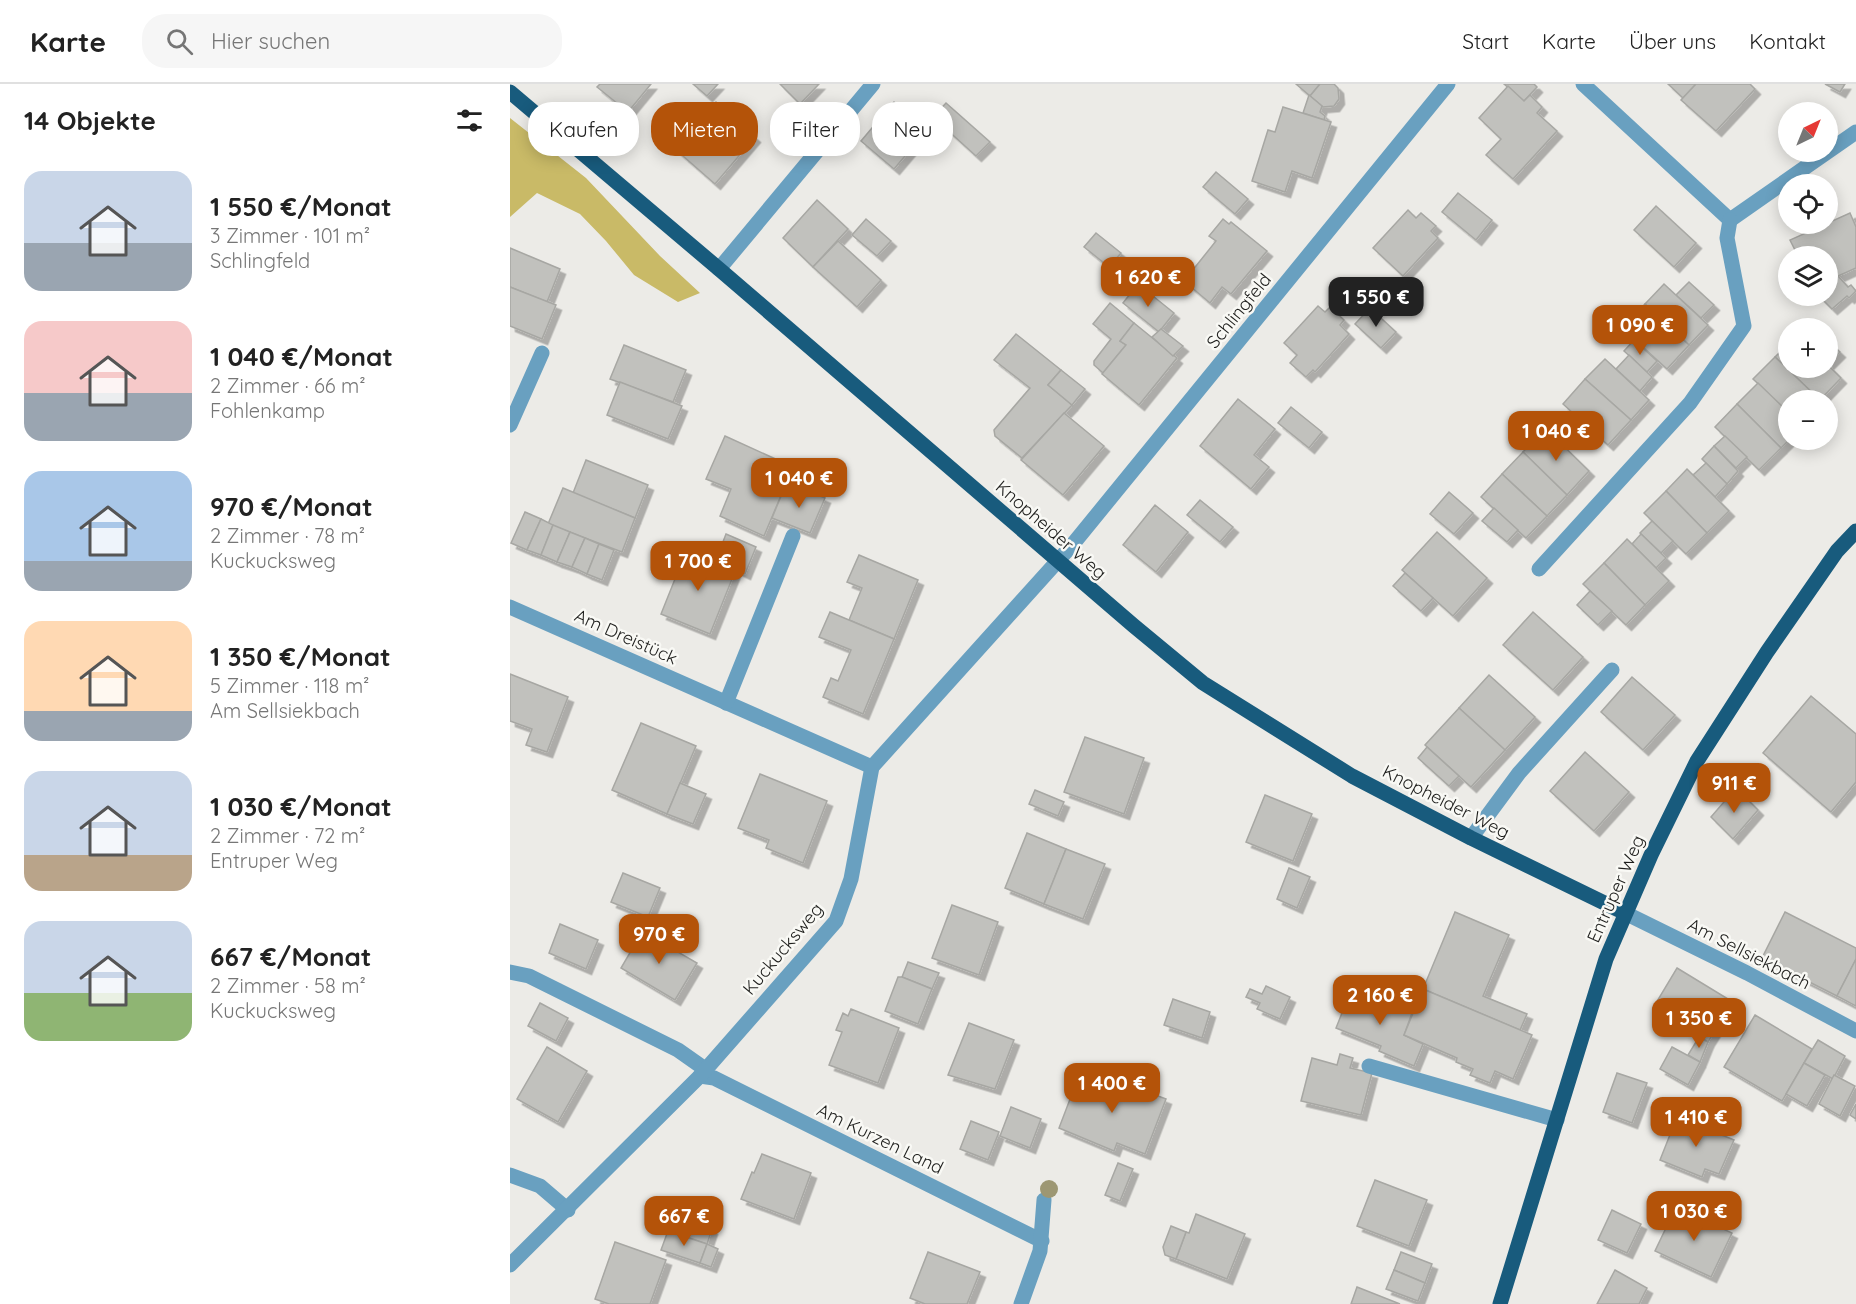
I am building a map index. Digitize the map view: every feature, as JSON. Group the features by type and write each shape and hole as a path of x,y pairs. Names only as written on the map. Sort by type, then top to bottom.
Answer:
{"main road":[{"name":"Knopheider Weg","path":"510,92 1203,683 1352,776 1471,838 1625,913"},
{"name":"Entruper Weg","path":"1500,1304 1606,958 1625,913 1697,761 1767,652 1837,551 1856,531"}],"street":[{"path":"719,269 873,84"},
{"name":"Schlingfeld","path":"1058,561 1449,84"},
{"path":"1583,84 1730,220"},
{"path":"1539,569 1690,403 1744,326 1727,238 1730,220 1856,132"},
{"path":"510,424 542,353"},
{"path":"726,703 793,537"},
{"path":"872,767 1058,561"},
{"name":"Am Dreistück","path":"510,607 872,767"},
{"path":"1471,838 1519,773 1612,670"},
{"name":"Kuckucksweg","path":"510,1265 568,1210 702,1072 836,921 851,879 872,767"},
{"name":"Am Sellsiekbach","path":"1625,913 1747,973 1856,1031"},
{"name":"Am Kurzen Land","path":"510,972 529,976 678,1050 702,1072 1042,1241"},
{"path":"1369,1066 1557,1120"},
{"path":"510,1175 540,1186 568,1210"},
{"path":"1021,1304 1040,1251 1044,1200"}],"shaded area":[{"path":"510,118 528,132 528,156 558,156 586,178 660,256 700,293 678,302 634,275 580,214 537,193 510,217"}],"building":[{"path":"600,84 651,84 636,102 616,102 597,87"},
{"path":"693,84 718,84 707,96"},
{"path":"780,84 819,84 802,102 798,102"},
{"path":"1296,84 1320,84 1310,96"},
{"path":"1320,84 1334,84 1338,88 1339,99 1334,106 1323,107 1310,96"},
{"path":"1504,84 1534,84 1537,87 1524,101"},
{"path":"1668,84 1696,84 1683,98"},
{"path":"1696,84 1750,84 1755,89 1716,131 1681,100"},
{"path":"1825,84 1845,84 1840,92"},
{"path":"1508,86 1524,101 1530,95 1542,107 1537,113 1557,131 1513,179 1486,155 1501,139 1479,118"},
{"path":"1309,95 1322,106 1320,112 1325,116 1324,120 1303,113"},
{"path":"1283,107 1331,122 1312,178 1292,171 1285,192 1252,181 1268,130 1275,132"},
{"path":"953,109 990,142 976,156 953,135"},
{"path":"872,128 872,150 861,141"},
{"path":"683,156 739,156 715,184"},
{"path":"879,156 905,156 894,169"},
{"path":"1216,172 1248,199 1235,214 1203,187"},
{"path":"1458,193 1492,220 1476,240 1442,212"},
{"path":"817,200 848,229 813,267 783,238"},
{"path":"1656,206 1696,243 1674,267 1634,230"},
{"path":"1408,210 1416,218 1421,213 1436,226 1431,231 1438,238 1403,276 1373,248"},
{"path":"1850,213 1856,227 1856,268 1838,276 1838,246 1793,246 1790,240 1803,234 1838,234 1838,218"},
{"path":"866,219 891,241 877,256 852,235"},
{"path":"1223,219 1229,224 1231,222 1267,251 1231,294 1222,287 1210,303 1184,281 1216,241 1209,236"},
{"path":"1096,233 1121,253 1109,267 1084,247"},
{"path":"838,241 881,280 857,307 813,267"},
{"path":"510,248 560,269 547,302 510,287"},
{"path":"1838,276 1848,287 1851,285 1856,291 1849,298 1847,296 1838,304"},
{"path":"1689,282 1714,305 1701,318 1676,295"},
{"path":"1138,284 1174,313 1159,332 1123,303"},
{"path":"1664,284 1708,325 1689,345 1645,304"},
{"path":"510,287 556,305 542,339 510,326"},
{"path":"1110,303 1134,323 1120,341 1126,345 1103,373 1094,365 1094,361 1111,339 1093,324"},
{"path":"1645,304 1689,345 1667,369 1622,328"},
{"path":"1318,306 1325,312 1330,307 1344,320 1340,325 1349,334 1315,372 1313,370 1306,377 1290,363 1297,355 1284,343"},
{"path":"1370,308 1396,332 1381,348 1355,324"},
{"path":"1134,323 1177,358 1139,405 1102,374 1126,345 1120,341"},
{"path":"1161,329 1183,346 1173,356 1152,337"},
{"path":"1016,334 1061,370 1048,385 1072,405 1022,458 995,436 994,430 1030,388 994,360"},
{"path":"1634,340 1657,361 1647,372 1624,351"},
{"path":"624,345 686,370 673,402 610,379"},
{"path":"1629,355 1652,377 1640,391 1616,369"},
{"path":"1775,357 1778,360 1778,378 1797,378 1810,390 1778,390 1778,403 1753,379"},
{"path":"1605,359 1649,400 1631,420 1585,379"},
{"path":"1061,370 1085,389 1072,405 1048,385"},
{"path":"1838,375 1841,378 1830,390 1810,390 1797,378 1838,378"},
{"path":"1585,379 1631,420 1608,445 1563,404"},
{"path":"620,382 682,406 668,439 607,415"},
{"path":"1758,383 1778,402 1778,445 1737,404"},
{"path":"1238,399 1275,429 1254,455 1269,467 1251,489 1200,446"},
{"path":"1737,404 1778,445 1779,450 1759,470 1715,427"},
{"path":"1291,407 1322,432 1309,448 1278,423"},
{"path":"1064,413 1104,446 1063,495 1021,460"},
{"path":"1545,428 1589,471 1567,495 1523,452"},
{"path":"725,436 793,467 764,536 720,516 731,489 706,479"},
{"path":"1725,436 1747,457 1736,468 1714,446"},
{"path":"1714,446 1738,471 1727,484 1702,459"},
{"path":"1523,452 1567,495 1547,516 1502,474"},
{"path":"586,460 648,485 635,518 573,493"},
{"path":"1706,463 1727,484 1715,497 1693,475"},
{"path":"1687,469 1729,511 1707,533 1666,491"},
{"path":"1502,474 1547,516 1526,538 1481,497"},
{"path":"563,488 635,518 622,552 548,524"},
{"path":"801,488 825,498 810,533 772,518 784,489 798,496"},
{"path":"1666,491 1707,533 1686,554 1644,513"},
{"path":"1449,492 1473,513 1454,534 1430,514"},
{"path":"1200,500 1233,527 1220,542 1187,515"},
{"path":"1155,505 1188,532 1156,572 1123,545"},
{"path":"1494,508 1518,530 1507,542 1482,521"},
{"path":"525,512 541,519 527,550 511,543"},
{"path":"541,519 553,525 541,555 527,550"},
{"path":"1652,521 1673,541 1661,553 1640,533"},
{"path":"553,525 570,532 557,562 541,555"},
{"path":"570,532 585,538 572,567 557,562"},
{"path":"1437,532 1487,578 1453,616 1402,570"},
{"path":"726,534 756,547 745,574 716,560"},
{"path":"1641,534 1666,558 1656,568 1632,544"},
{"path":"585,538 599,544 587,574 572,567"},
{"path":"1627,539 1669,581 1645,605 1604,563"},
{"path":"599,544 614,550 602,580 587,574"},
{"path":"687,549 736,569 710,634 661,614"},
{"path":"859,555 918,580 894,639 849,620 862,588 847,582"},
{"path":"1604,563 1645,605 1626,625 1583,584"},
{"path":"1405,573 1433,598 1421,611 1393,586"},
{"path":"1590,591 1612,611 1598,625 1577,605"},
{"path":"830,612 894,639 863,714 823,697 831,678 838,681 851,650 819,637"},
{"path":"1533,612 1583,657 1553,690 1503,645"},
{"path":"510,674 568,697 547,752 526,745 532,729 510,721"},
{"path":"1489,675 1535,717 1505,750 1459,708"},
{"path":"1632,677 1675,715 1643,750 1601,712"},
{"path":"1811,696 1856,734 1856,782 1831,812 1763,753"},
{"path":"1459,708 1505,750 1471,787 1425,745"},
{"path":"641,723 696,746 667,814 612,790"},
{"path":"1085,737 1144,758 1124,814 1064,792"},
{"path":"1427,747 1459,776 1449,786 1418,758"},
{"path":"1585,752 1629,792 1594,831 1550,791"},
{"path":"760,774 827,801 803,863 766,848 769,840 738,828"},
{"path":"680,783 706,794 693,824 667,814"},
{"path":"1736,788 1758,810 1733,839 1711,817"},
{"path":"1035,790 1064,802 1058,816 1029,804"},
{"path":"1265,795 1312,814 1293,861 1246,842"},
{"path":"1027,833 1066,849 1044,904 1005,888"},
{"path":"1066,849 1105,864 1083,919 1044,904"},
{"path":"1289,868 1310,877 1297,908 1277,899"},
{"path":"623,873 660,888 648,917 611,902"},
{"path":"952,905 998,922 979,975 932,958"},
{"path":"1455,912 1509,935 1483,996 1527,1014 1520,1030 1423,989"},
{"path":"1785,912 1856,948 1856,959 1837,996 1762,958"},
{"path":"560,924 598,940 586,969 549,953"},
{"path":"645,927 658,936 657,940 697,963 675,1000 621,968"},
{"path":"1856,959 1856,1006 1837,996"},
{"path":"908,962 939,973 932,989 902,977"},
{"path":"1677,968 1733,1002 1708,1042 1653,1008"},
{"path":"898,977 932,989 918,1024 885,1011"},
{"path":"1266,986 1290,997 1280,1019 1257,1009 1260,1003 1246,997 1250,989 1262,994"},
{"path":"1352,988 1412,1013 1404,1035 1423,1044 1414,1066 1379,1051 1381,1046 1336,1028"},
{"path":"1423,989 1532,1035 1513,1079 1495,1071 1490,1083 1470,1075 1473,1069 1456,1062 1457,1058 1404,1035"},
{"path":"1173,999 1210,1012 1202,1038 1164,1025"},
{"path":"540,1003 568,1018 556,1041 528,1026"},
{"path":"851,1009 899,1028 878,1083 829,1065 842,1032 836,1030 843,1013 848,1016"},
{"path":"1755,1015 1812,1049 1782,1101 1724,1067"},
{"path":"969,1023 1014,1040 995,1089 948,1075"},
{"path":"1699,1037 1708,1042 1700,1062 1688,1055"},
{"path":"1818,1040 1845,1056 1833,1079 1804,1063"},
{"path":"547,1047 587,1071 558,1122 517,1099"},
{"path":"1672,1047 1700,1062 1688,1085 1660,1069"},
{"path":"1340,1054 1353,1058 1350,1068 1372,1073 1361,1115 1301,1101 1312,1058 1337,1065"},
{"path":"1804,1063 1825,1075 1807,1106 1786,1094"},
{"path":"1080,1073 1121,1089 1129,1085 1166,1099 1145,1154 1117,1143 1114,1151 1059,1128"},
{"path":"1617,1073 1647,1083 1632,1123 1603,1112"},
{"path":"1834,1075 1855,1086 1840,1116 1819,1104"},
{"path":"1856,1104 1856,1119 1850,1115"},
{"path":"1011,1107 1041,1119 1030,1148 1000,1136"},
{"path":"1677,1117 1734,1140 1719,1174 1705,1169 1702,1177 1660,1160"},
{"path":"971,1121 999,1132 988,1160 960,1149"},
{"path":"762,1154 811,1173 794,1219 741,1199"},
{"path":"1118,1163 1133,1169 1120,1201 1105,1195"},
{"path":"1375,1180 1427,1200 1409,1246 1357,1226"},
{"path":"1676,1207 1732,1233 1711,1277 1655,1251"},
{"path":"1612,1210 1641,1224 1627,1253 1598,1240"},
{"path":"1196,1214 1245,1234 1227,1279 1176,1259 1186,1232 1189,1233"},
{"path":"673,1215 712,1229 707,1244 668,1231"},
{"path":"1171,1226 1186,1232 1176,1259 1165,1255 1163,1247"},
{"path":"668,1231 707,1244 700,1263 661,1250"},
{"path":"615,1242 666,1260 650,1304 609,1304 595,1299"},
{"path":"707,1244 718,1249 711,1267 700,1263"},
{"path":"928,1252 980,1272 967,1304 925,1304 910,1298"},
{"path":"1401,1252 1432,1264 1425,1283 1394,1270"},
{"path":"1394,1270 1425,1283 1418,1301 1386,1289"},
{"path":"1615,1270 1647,1288 1639,1304 1597,1304"},
{"path":"1357,1287 1400,1304 1351,1304"}]}
